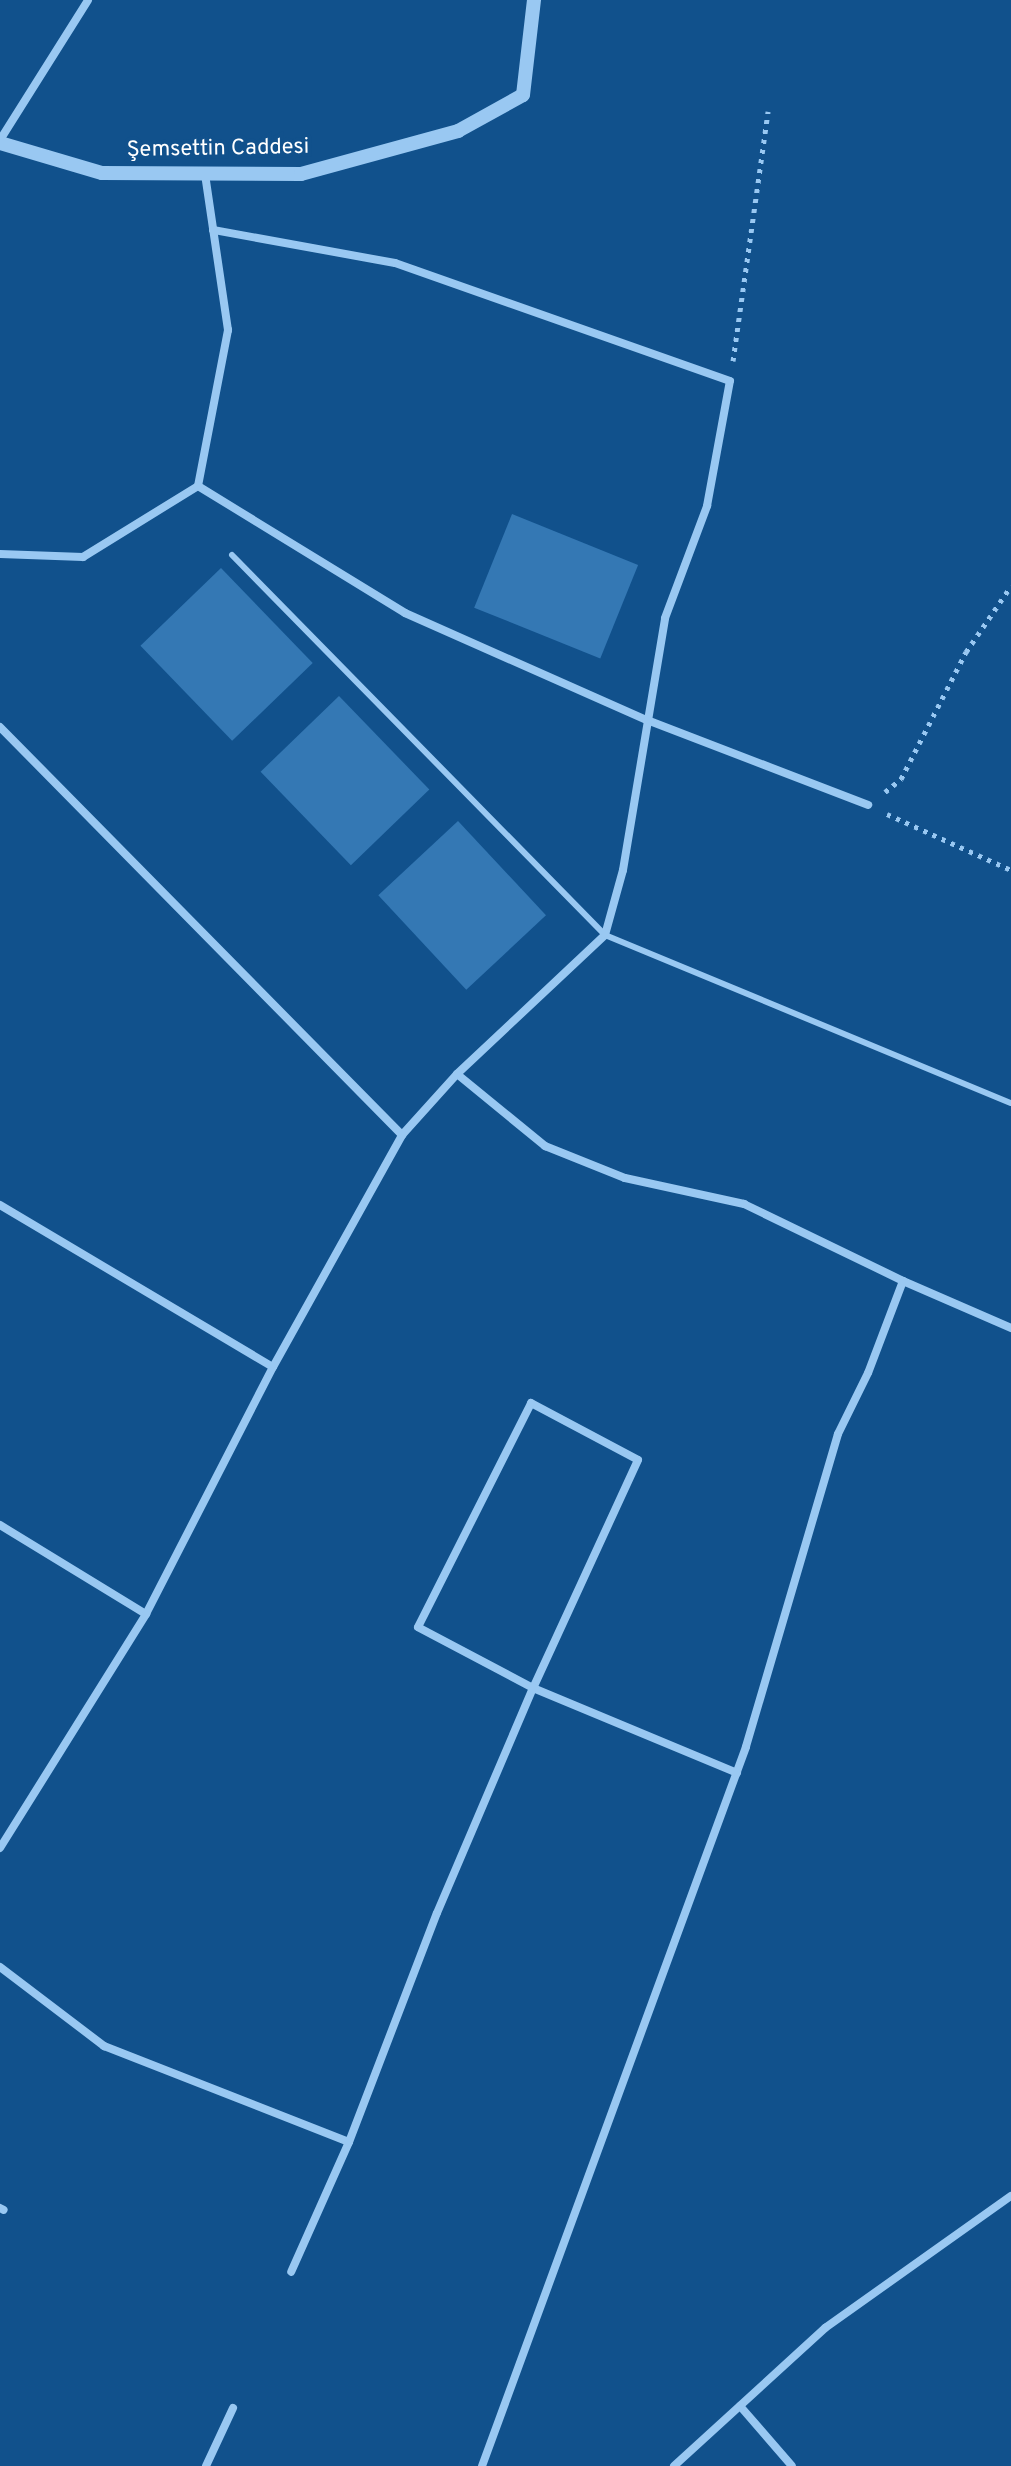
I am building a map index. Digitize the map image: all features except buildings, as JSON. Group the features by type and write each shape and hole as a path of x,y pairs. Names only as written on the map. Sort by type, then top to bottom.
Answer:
{"street":[{"path":"0,142 88,0"},
{"name":"Şemsettin Caddesi","path":"0,142 102,173 301,174 458,131 523,95 534,0"},
{"path":"0,554 83,557 198,486 228,330 205,174"},
{"path":"0,1848 146,1614 273,1367 402,1135 457,1074 605,935 623,870 665,618 707,506 730,381 395,263 213,230"},
{"path":"198,486 405,613 647,720 868,805"},
{"path":"0,727 402,1135"},
{"path":"457,1074 545,1146 625,1178 744,1204 903,1281 1011,1328"},
{"path":"0,1205 273,1367"},
{"path":"482,2466 737,1773 838,1434 868,1373 903,1281"},
{"path":"291,2272 349,2142 437,1913 533,1688 638,1460 531,1403 418,1627 533,1688 737,1773"},
{"path":"0,1525 146,1614"},
{"path":"0,1967 104,2046 349,2142"},
{"path":"674,2466 825,2328 1011,2196"},
{"path":"740,2406 792,2466"},
{"path":"206,2466 233,2408"}],"lane":[{"path":"232,555 605,935 1011,1103"}],"path":[{"path":"730,381 768,111"},
{"path":"1011,586 966,652 901,779 868,805 1011,870"}]}
